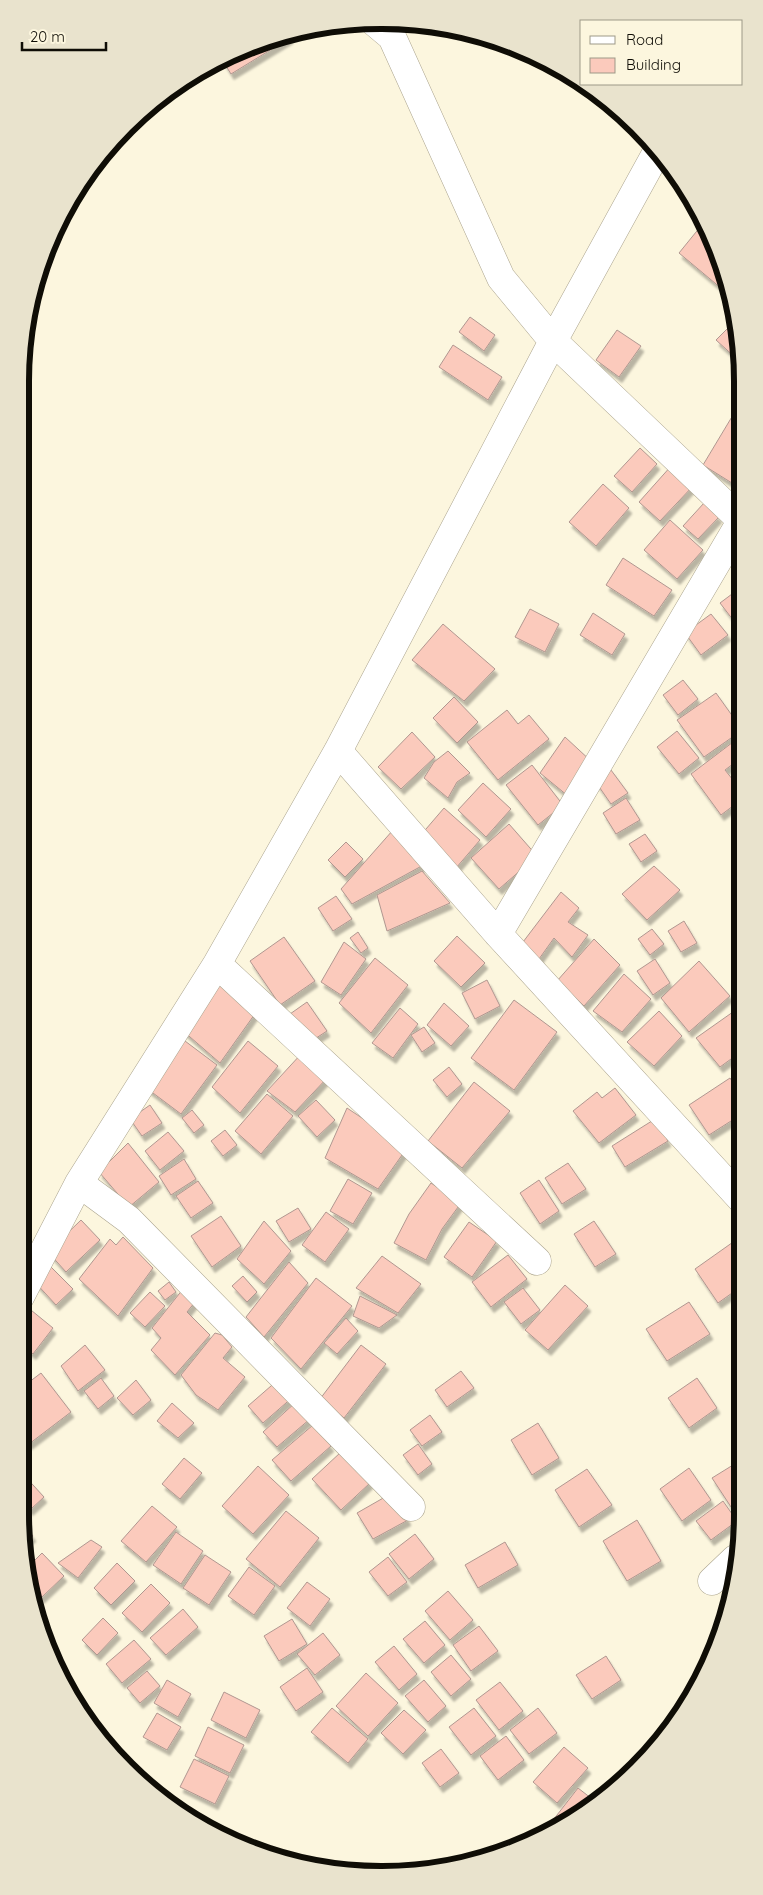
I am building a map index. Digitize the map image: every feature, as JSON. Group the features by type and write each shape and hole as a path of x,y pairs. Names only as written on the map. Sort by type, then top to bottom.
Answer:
{"street":[{"path":"383,29 392,37 501,278 553,340 734,513"},
{"path":"29,1280 79,1183 217,964 338,751 553,340 654,158"},
{"path":"498,934 734,534"},
{"path":"338,751 498,934 734,1191"},
{"path":"217,964 537,1261"},
{"path":"79,1183 129,1220 411,1507"},
{"path":"712,1581 730,1564"}],"building":[{"path":"281,43 231,74 225,65"},
{"path":"699,228 716,268 722,289 679,253"},
{"path":"470,317 495,335 484,351 459,332"},
{"path":"729,327 733,355 716,340"},
{"path":"617,330 641,346 619,377 596,360"},
{"path":"453,345 502,377 488,400 439,367"},
{"path":"734,413 734,484 703,465"},
{"path":"640,448 657,464 632,492 614,476"},
{"path":"672,465 694,485 660,521 639,502"},
{"path":"603,484 629,508 596,546 569,522"},
{"path":"704,503 719,517 698,539 683,526"},
{"path":"670,520 703,550 677,579 644,550"},
{"path":"623,558 672,590 654,616 606,585"},
{"path":"734,592 734,621 720,603"},
{"path":"530,609 559,624 545,652 515,637"},
{"path":"593,613 625,634 612,655 580,635"},
{"path":"711,614 728,635 701,655 685,633"},
{"path":"443,624 495,669 464,701 412,660"},
{"path":"683,680 698,699 678,715 663,695"},
{"path":"716,693 734,718 734,736 704,757 677,720"},
{"path":"454,697 478,722 457,743 433,718"},
{"path":"507,710 518,724 529,715 549,739 498,780 467,742"},
{"path":"677,731 699,758 679,774 657,747"},
{"path":"412,732 435,757 401,789 378,767"},
{"path":"565,737 592,762 568,796 540,773"},
{"path":"734,741 734,763 725,770 734,781 734,805 721,815 691,774"},
{"path":"448,751 470,773 457,782 448,798 424,778 434,762"},
{"path":"532,765 563,805 538,825 506,785"},
{"path":"611,770 628,793 611,804 595,781"},
{"path":"483,783 511,809 486,837 458,810"},
{"path":"626,798 640,820 616,834 603,813"},
{"path":"444,808 480,840 456,868 420,836"},
{"path":"509,824 537,856 499,889 471,858"},
{"path":"393,830 429,862 352,904 341,889"},
{"path":"645,834 657,851 641,862 629,844"},
{"path":"346,842 363,859 345,877 328,860"},
{"path":"654,866 680,890 647,920 622,894"},
{"path":"422,871 450,903 387,931 377,895"},
{"path":"561,892 579,908 568,922 588,935 572,957 554,938 539,959 523,942"},
{"path":"336,896 352,919 333,931 318,908"},
{"path":"684,921 697,943 681,952 668,931"},
{"path":"652,929 664,944 650,955 638,939"},
{"path":"358,932 368,948 361,953 350,938"},
{"path":"457,936 485,963 461,987 434,961"},
{"path":"284,937 315,981 280,1005 250,961"},
{"path":"594,939 620,965 584,1006 557,981"},
{"path":"344,942 366,959 341,995 321,982"},
{"path":"375,958 408,985 371,1033 339,1003"},
{"path":"655,959 670,983 653,995 637,971"},
{"path":"699,961 730,996 689,1032 661,998"},
{"path":"624,974 651,999 622,1032 593,1011"},
{"path":"219,975 257,1011 220,1063 182,1030"},
{"path":"487,980 500,1006 475,1019 462,993"},
{"path":"514,1000 557,1032 514,1090 471,1058"},
{"path":"307,1002 327,1031 310,1042 290,1014"},
{"path":"444,1003 469,1026 451,1046 427,1025"},
{"path":"400,1008 418,1024 393,1058 372,1043"},
{"path":"659,1011 682,1036 654,1066 627,1042"},
{"path":"734,1011 734,1057 720,1067 696,1038"},
{"path":"424,1027 435,1043 422,1052 411,1035"},
{"path":"177,1035 217,1065 181,1114 141,1084"},
{"path":"248,1041 278,1066 240,1113 212,1087"},
{"path":"302,1053 329,1076 295,1112 267,1091"},
{"path":"449,1067 462,1084 447,1097 433,1080"},
{"path":"730,1078 734,1084 734,1119 709,1135 689,1105"},
{"path":"474,1082 510,1111 462,1168 428,1141"},
{"path":"615,1088 636,1115 599,1143 573,1111 597,1092 602,1098"},
{"path":"267,1094 293,1116 261,1154 235,1131"},
{"path":"316,1100 335,1120 317,1137 298,1116"},
{"path":"150,1105 162,1123 142,1136 130,1119"},
{"path":"347,1108 407,1148 378,1189 325,1158"},
{"path":"192,1110 204,1125 194,1133 182,1118"},
{"path":"655,1119 668,1141 625,1167 612,1146"},
{"path":"225,1130 237,1145 223,1156 211,1141"},
{"path":"168,1132 184,1151 160,1170 145,1151"},
{"path":"128,1143 159,1182 129,1207 99,1172"},
{"path":"184,1159 196,1179 171,1195 159,1176"},
{"path":"568,1163 586,1189 562,1204 545,1178"},
{"path":"348,1179 372,1193 353,1224 330,1211"},
{"path":"539,1180 559,1211 540,1224 520,1193"},
{"path":"198,1181 213,1203 191,1218 176,1196"},
{"path":"431,1183 461,1203 442,1229 426,1260 394,1243 409,1214"},
{"path":"298,1208 311,1229 289,1242 276,1221"},
{"path":"326,1212 349,1229 325,1262 302,1245"},
{"path":"221,1216 241,1246 212,1267 191,1236"},
{"path":"81,1220 100,1240 66,1272 48,1252"},
{"path":"264,1221 291,1251 264,1284 237,1259"},
{"path":"594,1221 616,1254 595,1267 574,1234"},
{"path":"469,1222 497,1241 472,1277 444,1257"},
{"path":"123,1237 153,1268 118,1316 79,1279 110,1239 116,1245"},
{"path":"734,1241 734,1292 718,1303 695,1269"},
{"path":"508,1255 527,1279 491,1307 472,1282"},
{"path":"382,1256 421,1284 398,1313 356,1288"},
{"path":"289,1262 308,1283 264,1337 246,1317"},
{"path":"49,1265 73,1289 56,1305 33,1280"},
{"path":"243,1276 257,1292 247,1302 232,1286"},
{"path":"316,1278 352,1306 301,1369 271,1338"},
{"path":"169,1282 176,1292 165,1300 158,1291"},
{"path":"565,1285 588,1306 548,1350 525,1330"},
{"path":"523,1288 540,1310 521,1324 504,1302"},
{"path":"183,1289 195,1302 187,1312 210,1335 175,1375 151,1350 161,1338 152,1328"},
{"path":"150,1292 165,1306 145,1327 130,1313"},
{"path":"360,1296 397,1315 379,1328 353,1316"},
{"path":"689,1302 710,1334 667,1361 646,1329"},
{"path":"29,1308 53,1328 33,1354 29,1351"},
{"path":"346,1318 358,1331 337,1354 324,1343"},
{"path":"215,1333 222,1335 232,1347 223,1358 245,1377 218,1410 196,1395 181,1375"},
{"path":"85,1345 105,1370 78,1391 61,1366"},
{"path":"361,1345 386,1364 344,1418 320,1399"},
{"path":"461,1371 474,1388 447,1407 435,1390"},
{"path":"41,1373 71,1412 29,1444 29,1382"},
{"path":"101,1378 114,1396 98,1409 84,1391"},
{"path":"697,1378 717,1408 689,1428 668,1398"},
{"path":"279,1379 294,1396 263,1423 248,1406"},
{"path":"136,1380 151,1400 133,1415 117,1398"},
{"path":"296,1402 310,1419 277,1447 263,1432"},
{"path":"172,1403 194,1423 178,1438 157,1421"},
{"path":"430,1415 442,1432 422,1446 410,1430"},
{"path":"538,1423 559,1458 532,1475 511,1440"},
{"path":"313,1425 331,1446 291,1481 272,1460"},
{"path":"418,1444 432,1464 418,1475 403,1455"},
{"path":"341,1452 370,1483 341,1510 312,1479"},
{"path":"184,1458 202,1473 180,1499 162,1484"},
{"path":"733,1465 734,1466 734,1509 733,1510 712,1478"},
{"path":"258,1466 289,1495 253,1534 222,1506"},
{"path":"689,1468 711,1500 682,1521 660,1489"},
{"path":"587,1469 612,1505 579,1527 555,1490"},
{"path":"29,1481 44,1497 29,1509"},
{"path":"392,1493 408,1520 373,1539 357,1513"},
{"path":"723,1501 734,1517 734,1523 711,1540 696,1521"},
{"path":"152,1506 177,1527 146,1562 121,1541"},
{"path":"286,1511 319,1538 280,1587 246,1559"},
{"path":"637,1520 661,1561 627,1581 603,1541"},
{"path":"176,1532 203,1551 181,1584 153,1565"},
{"path":"415,1534 434,1559 409,1579 389,1554"},
{"path":"91,1540 102,1547 78,1578 58,1563"},
{"path":"505,1542 518,1565 478,1588 465,1565"},
{"path":"42,1553 64,1576 41,1598 39,1596 32,1563"},
{"path":"205,1555 231,1572 209,1605 183,1588"},
{"path":"388,1557 407,1582 388,1596 369,1572"},
{"path":"117,1563 135,1581 111,1605 94,1588"},
{"path":"249,1567 275,1586 254,1615 228,1596"},
{"path":"307,1582 330,1599 310,1626 287,1608"},
{"path":"151,1584 170,1603 142,1632 122,1613"},
{"path":"448,1591 473,1620 450,1640 425,1611"},
{"path":"183,1609 198,1627 166,1655 150,1638"},
{"path":"103,1618 118,1633 97,1655 82,1640"},
{"path":"292,1619 307,1644 279,1661 264,1636"},
{"path":"425,1621 445,1645 424,1663 403,1639"},
{"path":"479,1626 498,1651 471,1671 453,1645"},
{"path":"323,1633 340,1655 315,1675 297,1654"},
{"path":"134,1640 151,1659 122,1683 106,1664"},
{"path":"394,1646 417,1674 399,1690 375,1662"},
{"path":"451,1655 471,1679 451,1696 431,1672"},
{"path":"606,1656 621,1680 592,1699 576,1675"},
{"path":"307,1668 323,1692 296,1711 280,1687"},
{"path":"147,1671 160,1686 140,1703 127,1688"},
{"path":"366,1673 398,1703 368,1736 336,1706"},
{"path":"167,1680 191,1694 178,1717 154,1703"},
{"path":"424,1680 446,1706 428,1722 405,1696"},
{"path":"500,1682 523,1711 499,1730 476,1700"},
{"path":"224,1692 260,1710 246,1738 211,1720"},
{"path":"332,1708 368,1739 348,1763 311,1732"},
{"path":"474,1708 496,1736 471,1755 449,1727"},
{"path":"538,1708 557,1733 529,1754 510,1730"},
{"path":"404,1710 426,1730 403,1754 381,1733"},
{"path":"157,1713 181,1727 167,1750 143,1737"},
{"path":"208,1727 244,1745 230,1773 195,1756"},
{"path":"506,1736 524,1760 498,1780 480,1756"},
{"path":"564,1747 588,1768 557,1803 533,1782"},
{"path":"441,1749 459,1773 440,1787 422,1763"},
{"path":"194,1759 229,1776 215,1804 180,1787"},
{"path":"578,1788 590,1797 577,1807 551,1823"}]}
